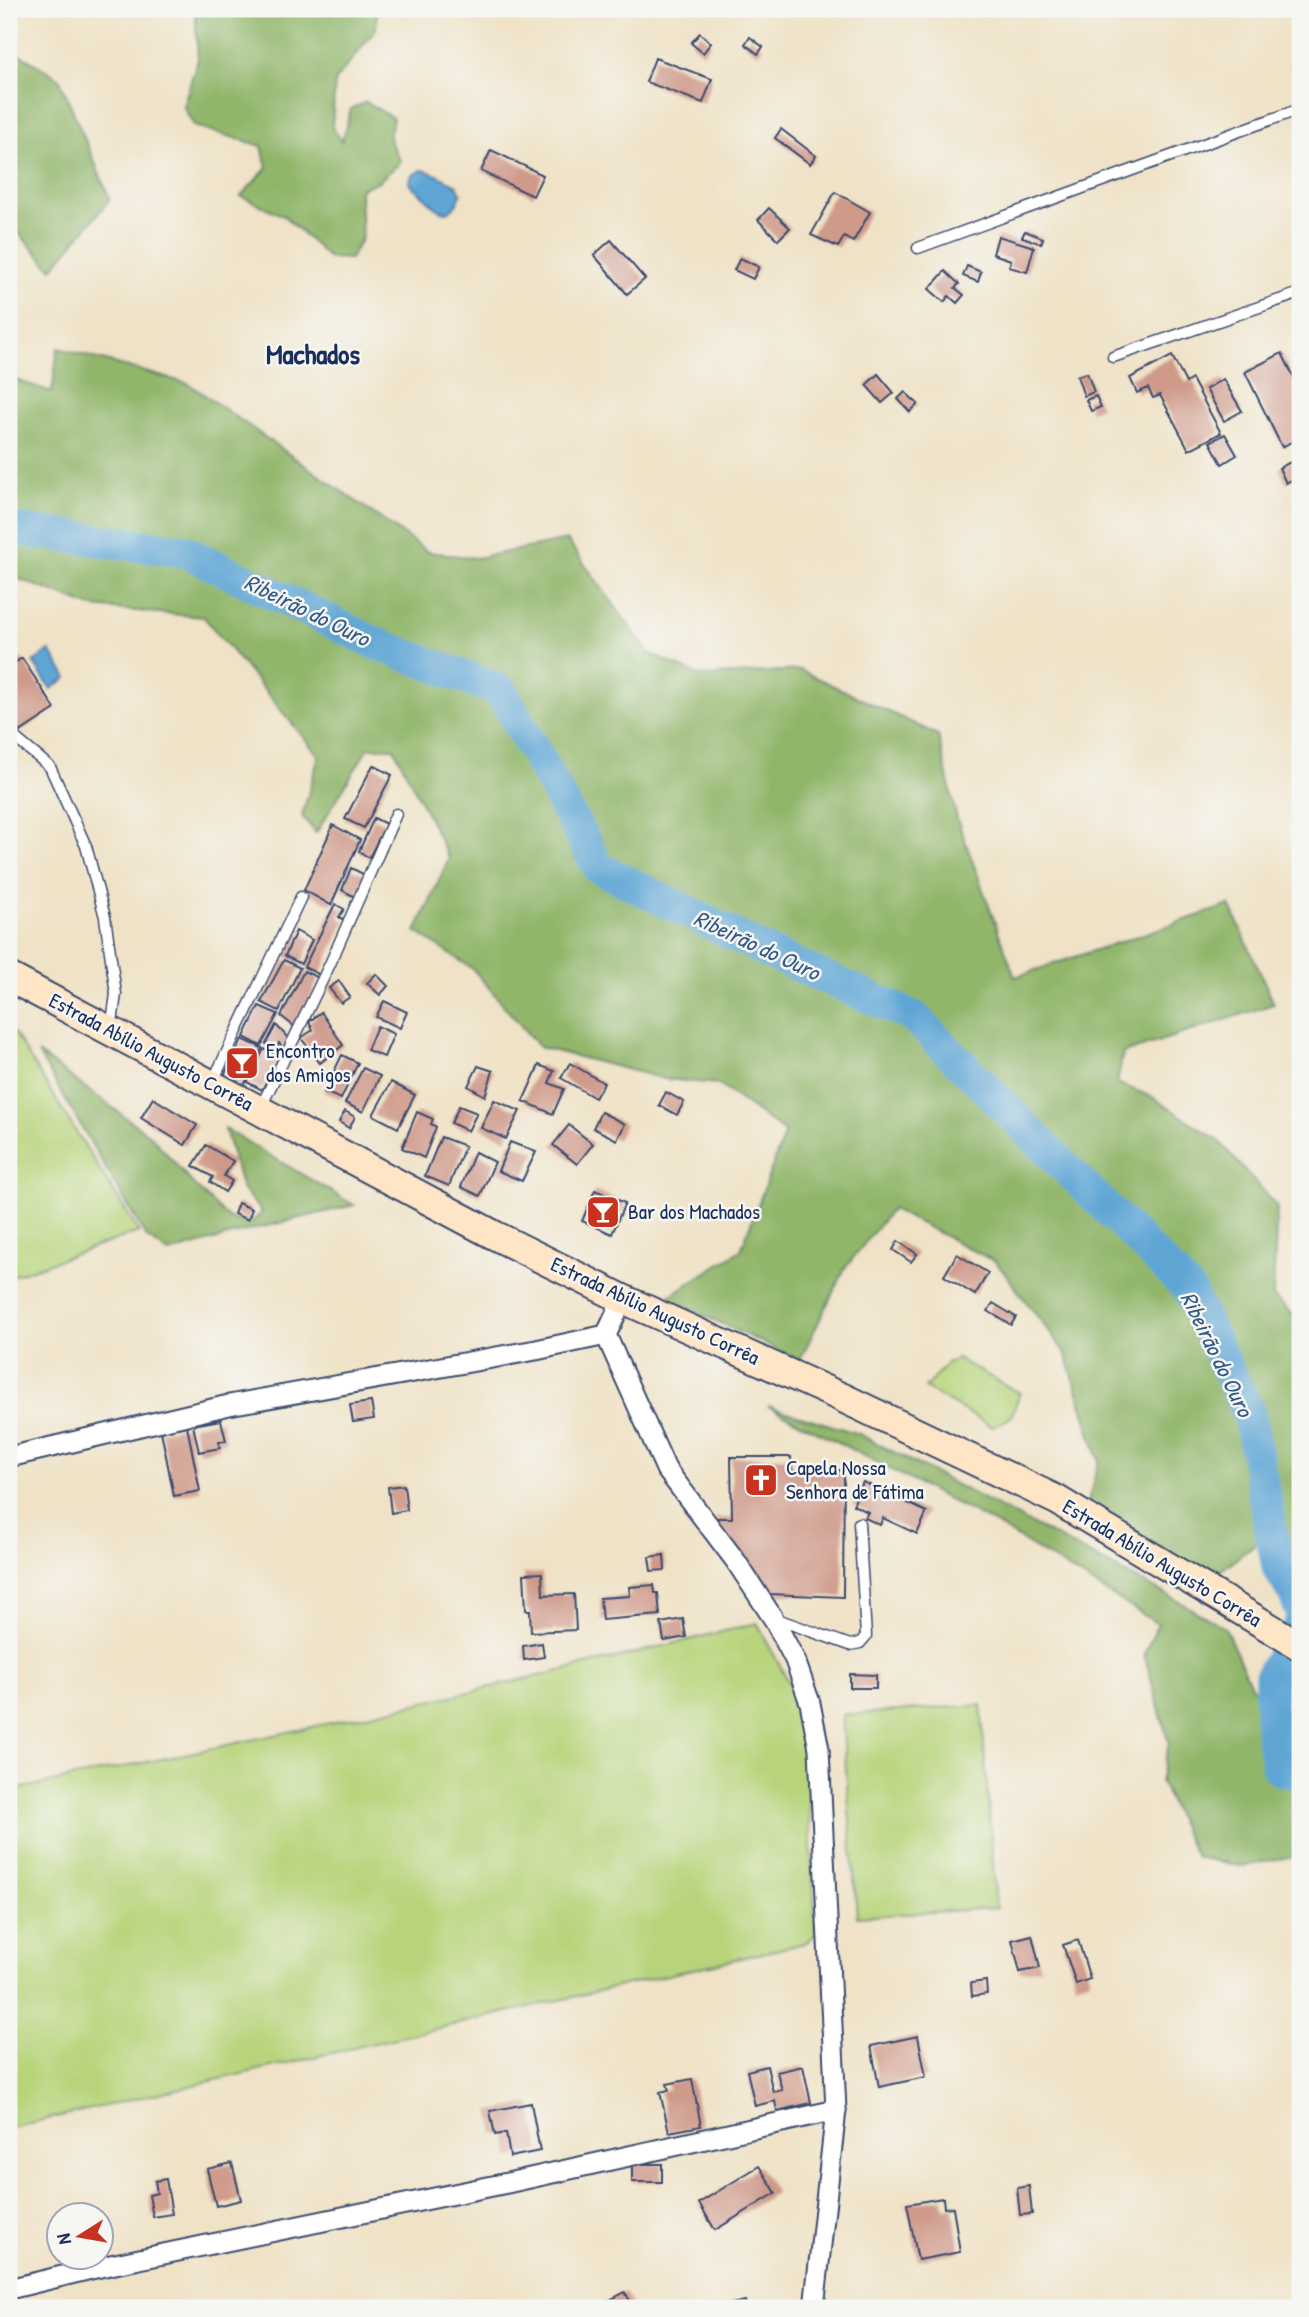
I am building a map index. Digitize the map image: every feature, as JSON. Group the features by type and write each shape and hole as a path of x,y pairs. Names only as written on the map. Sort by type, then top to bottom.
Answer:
{"main road":[{"name":"Estrada Abílio Augusto Corrêa","path":"9,977 494,1235 1057,1500 1300,1646"}],"street":[{"path":"623,1298 607,1335 666,1469 735,1560 773,1618 795,1660 810,1703 819,1749 836,2110 814,2308"},
{"path":"9,1457 229,1405 607,1335"},
{"path":"9,2289 91,2269 512,2182 836,2110"}],"lane":[{"path":"918,248 1300,109"},
{"path":"1113,356 1300,293"},
{"path":"14,737 50,767 86,846 106,917 116,994 111,1030"},
{"path":"260,1109 330,964 396,814"},
{"path":"212,1084 301,897"},
{"path":"773,1618 850,1645 860,1643 866,1636 859,1523"}],"green space":[{"path":"195,9 377,9 376,29 335,81 332,127 342,141 351,109 366,102 393,118 389,139 401,162 379,181 360,189 362,238 350,259 329,258 284,216 241,196 267,168 262,146 194,126 183,106 198,59"},
{"path":"9,22 14,51 59,78 110,199 52,269 14,228 9,227"},
{"path":"58,348 189,384 428,552 476,558 567,540 649,653 699,676 800,670 938,735 957,819 1015,977 1230,905 1274,1004 1123,1053 1117,1083 1152,1097 1218,1140 1277,1207 1273,1296 1300,1322 1300,1559 1263,1538 1211,1578 1088,1502 1099,1461 1066,1354 996,1262 892,1209 845,1268 800,1360 666,1298 741,1250 785,1132 718,1084 665,1079 539,1047 473,969 416,932 449,858 394,748 368,748 316,833 302,816 319,756 204,617 92,607 9,575 9,378 52,392"},
{"path":"9,1030 14,1033 139,1232 9,1277"},
{"path":"38,1053 151,1136 193,1184 228,1218 251,1223 262,1212 242,1189 225,1129 354,1205 169,1253 147,1238"},
{"path":"957,1359 1020,1393 1011,1417 993,1427 925,1388 948,1362"},
{"path":"768,1406 859,1434 1225,1628 1252,1688 1300,1716 1300,1866 1294,1856 1242,1866 1196,1857 1160,1781 1169,1744 1144,1654 1158,1624 994,1523"},
{"path":"757,1623 797,1698 807,1775 816,1934 805,1943 9,2128 9,1791 477,1690"},
{"path":"981,1705 996,1908 857,1917 842,1715"}],"water":[{"path":"421,170 457,185 461,193 457,204 448,212 440,211 410,184 411,176"},
{"path":"50,651 67,678 51,689 33,662"}],"building":[{"path":"880,9 916,9 915,15"},
{"path":"700,33 711,43 703,53 691,43"},
{"path":"750,37 763,47 758,54 745,44"},
{"path":"1295,43 1300,43 1300,69 1292,68"},
{"path":"655,58 712,79 703,103 646,82"},
{"path":"781,129 816,156 810,164 775,138"},
{"path":"491,150 543,175 533,196 481,171"},
{"path":"835,192 870,212 853,242 844,237 838,247 811,235"},
{"path":"769,208 790,228 778,240 758,220"},
{"path":"1025,231 1043,238 1041,244 1022,237"},
{"path":"998,236 1034,247 1027,272 1009,267 1011,260 993,254"},
{"path":"611,240 645,279 627,294 594,255"},
{"path":"740,258 759,267 753,279 734,270"},
{"path":"967,266 981,272 978,282 963,276"},
{"path":"945,271 959,284 955,288 964,295 957,303 949,296 944,302 929,289"},
{"path":"1282,353 1300,390 1300,437 1282,447 1245,372"},
{"path":"1172,356 1186,383 1192,379 1221,433 1189,450 1160,395 1153,398 1148,388 1137,393 1130,378"},
{"path":"1087,373 1094,392 1084,396 1077,376"},
{"path":"878,374 894,393 882,403 866,385"},
{"path":"1223,379 1242,411 1224,421 1206,389"},
{"path":"905,392 918,404 910,412 898,399"},
{"path":"1096,396 1101,407 1091,411 1086,400"},
{"path":"1225,434 1237,455 1222,464 1210,442"},
{"path":"1300,457 1300,489 1295,478 1286,483 1279,468"},
{"path":"22,658 55,709 20,732 9,714 9,667"},
{"path":"373,765 392,775 364,828 345,819"},
{"path":"374,818 386,824 369,858 359,851"},
{"path":"333,825 360,840 331,905 304,890"},
{"path":"351,868 365,875 355,897 342,890"},
{"path":"335,904 344,909 339,917 345,921 320,975 304,967"},
{"path":"296,931 312,940 301,964 285,956"},
{"path":"284,960 300,968 279,1011 261,1002"},
{"path":"304,971 319,978 296,1028 281,1016"},
{"path":"376,974 388,986 380,995 367,983"},
{"path":"339,981 350,997 341,1003 329,988"},
{"path":"384,1001 407,1012 400,1028 376,1017"},
{"path":"259,1006 278,1014 261,1046 244,1037"},
{"path":"321,1012 343,1045 320,1063 301,1038 313,1030 309,1022"},
{"path":"276,1025 289,1039 283,1048 279,1043 276,1050 266,1044"},
{"path":"377,1026 394,1034 384,1057 367,1050"},
{"name":"Encontro dos Amigos","path":"242,1039 262,1048 243,1088 223,1078"},
{"path":"264,1049 279,1057 262,1090 247,1082"},
{"path":"342,1055 358,1063 341,1099 324,1092"},
{"path":"570,1063 604,1083 595,1098 561,1078"},
{"path":"539,1065 554,1071 549,1083 564,1089 553,1114 523,1101"},
{"path":"478,1066 493,1071 485,1096 468,1086"},
{"path":"363,1068 380,1076 363,1112 345,1103"},
{"path":"391,1082 415,1095 398,1128 373,1115"},
{"path":"666,1092 684,1102 677,1115 659,1105"},
{"path":"153,1098 197,1125 185,1145 141,1118"},
{"path":"494,1100 520,1111 506,1139 481,1128"},
{"path":"459,1106 477,1113 468,1131 451,1123"},
{"path":"345,1111 355,1117 349,1128 339,1122"},
{"path":"417,1112 433,1119 431,1124 436,1127 424,1158 402,1148"},
{"path":"601,1112 625,1124 617,1140 593,1128"},
{"path":"569,1125 593,1144 577,1164 553,1145"},
{"path":"441,1137 465,1146 449,1186 425,1176"},
{"path":"510,1142 536,1152 522,1181 498,1171"},
{"path":"206,1145 233,1161 224,1176 232,1181 225,1192 210,1182 213,1177 193,1166"},
{"path":"475,1152 495,1162 480,1196 461,1187"},
{"name":"Bar dos Machados","path":"595,1190 625,1203 612,1234 582,1221"},
{"path":"238,1203 252,1209 248,1220 234,1214"},
{"path":"898,1241 917,1254 911,1262 893,1250"},
{"path":"957,1254 988,1273 975,1295 944,1276"},
{"path":"993,1303 1016,1317 1011,1325 988,1311"},
{"path":"371,1402 374,1419 353,1422 350,1405"},
{"path":"221,1420 226,1441 219,1442 220,1448 199,1452 193,1425"},
{"path":"187,1426 200,1491 174,1496 161,1431"},
{"path":"731,1457 791,1457 792,1471 844,1470 843,1597 769,1594 715,1518 732,1518"},
{"path":"863,1482 927,1512 917,1534 883,1518 880,1525 865,1518 868,1512 853,1505"},
{"path":"404,1485 407,1510 391,1513 388,1487"},
{"path":"664,1555 665,1570 651,1571 649,1557"},
{"path":"542,1573 543,1595 574,1594 576,1630 531,1632 530,1610 526,1610 524,1574"},
{"path":"654,1585 655,1593 658,1593 660,1615 602,1620 600,1598 630,1596 629,1587"},
{"path":"683,1619 686,1637 664,1641 661,1623"},
{"path":"542,1643 544,1657 524,1660 523,1646"},
{"path":"850,1674 876,1675 876,1688 850,1688"},
{"path":"1032,1935 1040,1968 1020,1972 1012,1940"},
{"path":"1078,1940 1090,1979 1076,1984 1063,1945"},
{"path":"986,1981 987,1994 972,1996 971,1983"},
{"path":"918,2036 926,2077 879,2087 871,2046"},
{"path":"767,2066 773,2092 782,2090 777,2072 803,2066 811,2103 777,2111 775,2101 755,2106 747,2071"},
{"path":"692,2079 701,2126 669,2132 660,2092 669,2090 667,2084"},
{"path":"531,2103 540,2151 510,2157 506,2133 495,2135 490,2111"},
{"path":"232,2163 241,2200 216,2206 207,2169"},
{"path":"632,2164 662,2164 662,2182 632,2182"},
{"path":"759,2166 776,2193 715,2230 699,2203"},
{"path":"166,2179 172,2214 153,2217 149,2195 157,2193 155,2181"},
{"path":"1029,2186 1032,2214 1020,2215 1017,2188"},
{"path":"943,2198 944,2208 953,2207 960,2252 918,2260 907,2204"},
{"path":"625,2292 634,2308 612,2308 608,2301"},
{"path":"745,2301 747,2308 718,2308 718,2307"}],"waterway":[{"name":"Ribeirão do Ouro","path":"9,529 185,551 375,643 501,691 599,868 770,953 914,1017 1189,1290 1249,1414 1278,1567 1300,1608"},
{"name":"Ribeirão do Ouro","path":"1300,1627 1271,1676 1271,1728 1278,1769 1300,1774"}],"place":[{"name":"Encontro dos Amigos","path":"242,1063"},
{"name":"Bar dos Machados","path":"603,1212"},
{"name":"Capela Nossa Senhora de Fátima","path":"761,1480"}],"district":[{"name":"Machados","path":"313,354"}]}
